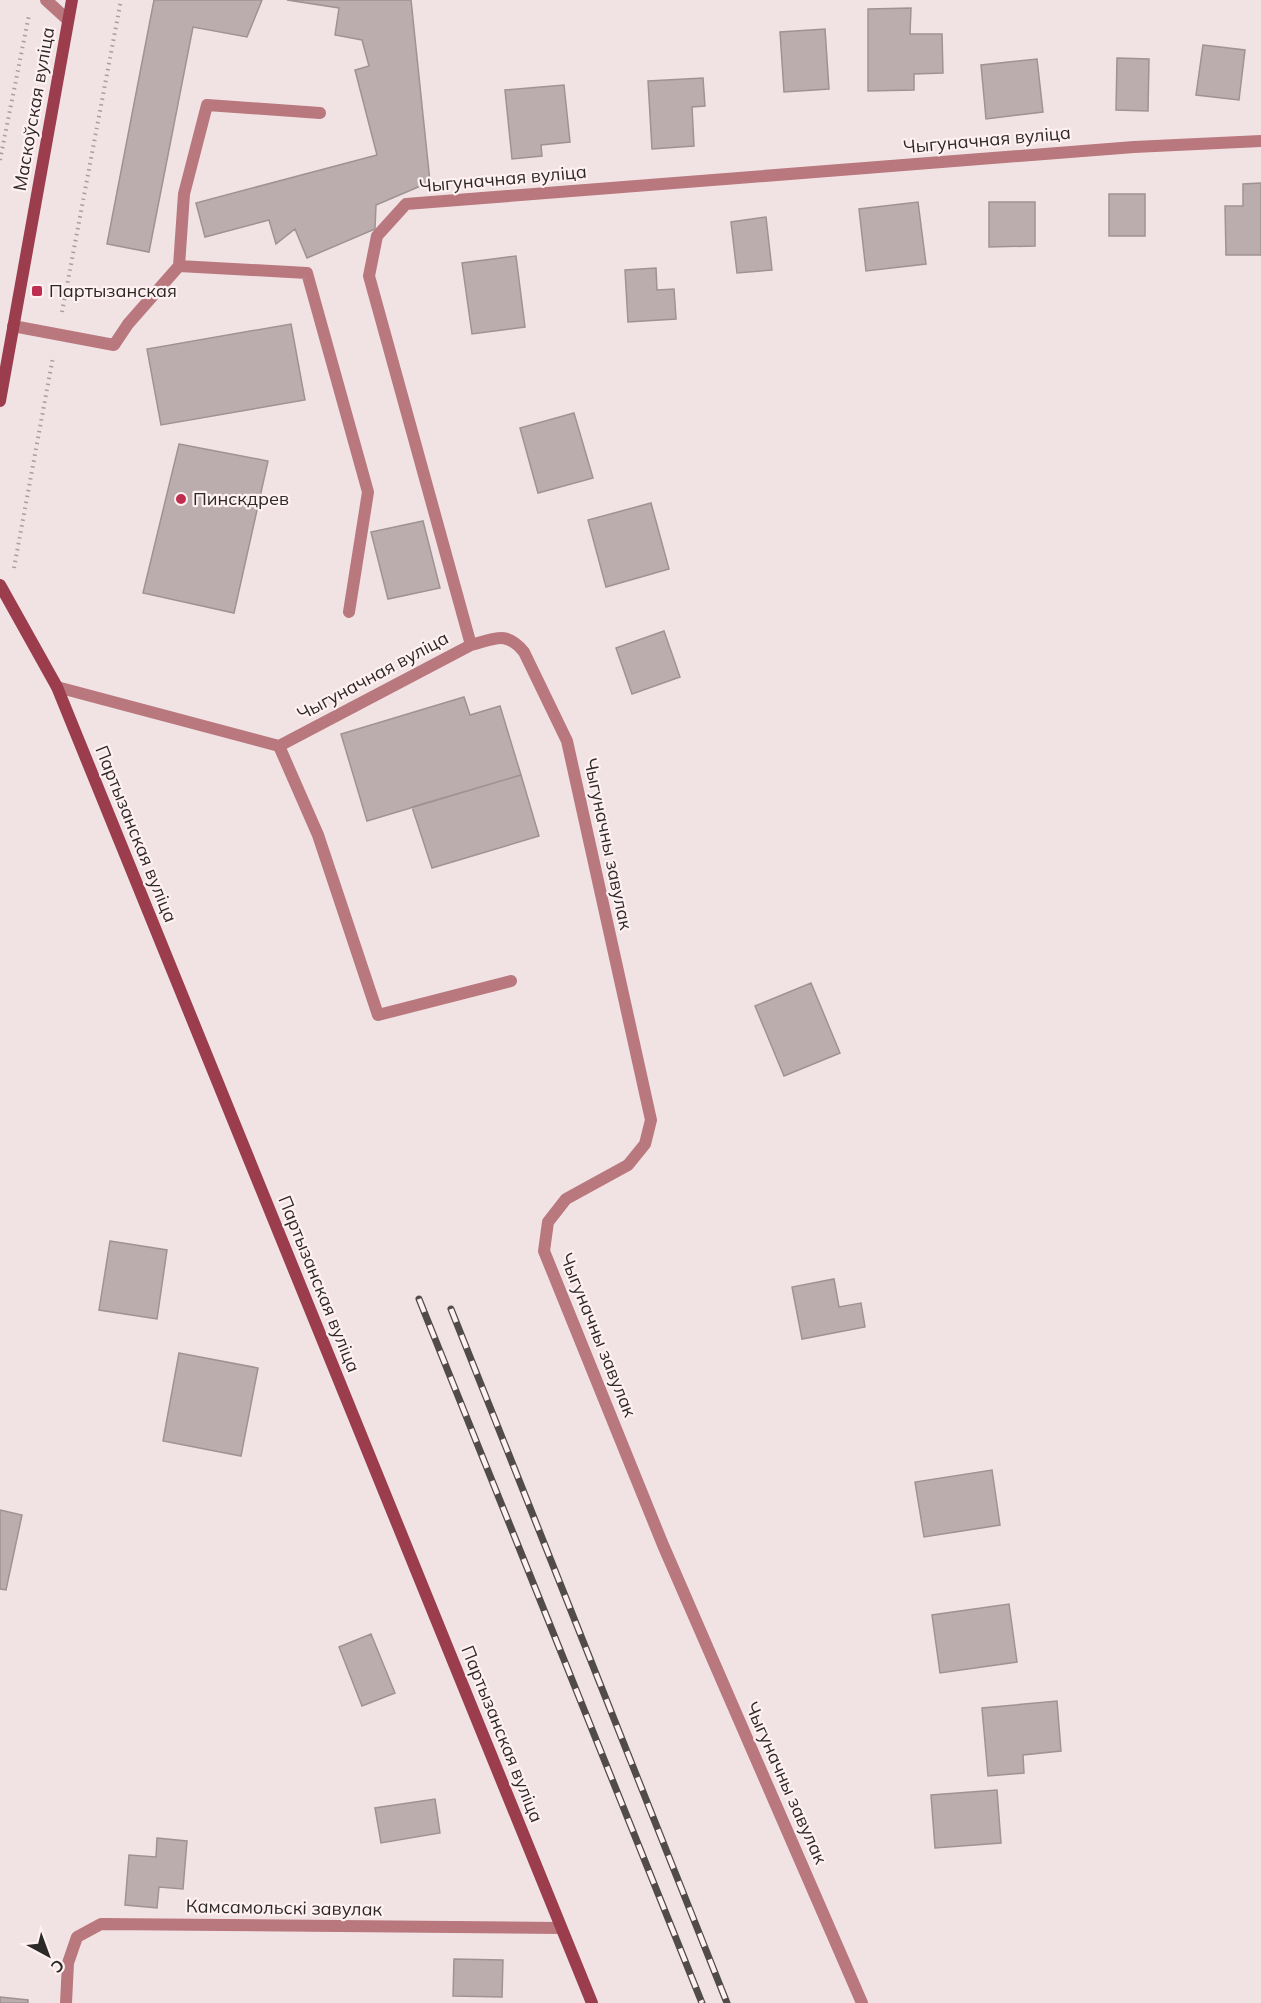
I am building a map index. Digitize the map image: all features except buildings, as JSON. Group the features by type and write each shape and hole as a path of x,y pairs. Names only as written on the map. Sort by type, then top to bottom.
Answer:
{"street":[{"path":"46,0 68,20"},
{"name":"Маскоўская вуліца","path":"0,401 72,0"},
{"path":"13,326 114,345 128,324 179,266 184,194 207,105 320,113"},
{"name":"Чыгуначная вуліца","path":"279,746 471,645 369,276 377,236 406,204 1134,147 1261,141"},
{"path":"179,266 307,273 368,492 349,612"},
{"name":"Партызанская вуліца","path":"0,585 57,687 592,2003"},
{"name":"Чыгуначны завулак","path":"471,645 502,637 515,640 524,652 567,741 651,1120 645,1144 628,1165 566,1199 548,1222 544,1251 663,1545 862,2003"},
{"path":"57,687 279,746 318,835 378,1015 511,981"},
{"name":"Камсамольскі завулак","path":"66,2003 68,1963 77,1937 101,1924 561,1928"}],"path":[{"path":"8,601 121,0"},
{"path":"0,160 30,11"}],"railway":[{"path":"419,1299 702,2003"},
{"path":"451,1309 727,2003"}],"place":[{"name":"Партызанская","path":"37,291"},
{"name":"Пинскдрев","path":"181,499"}]}
